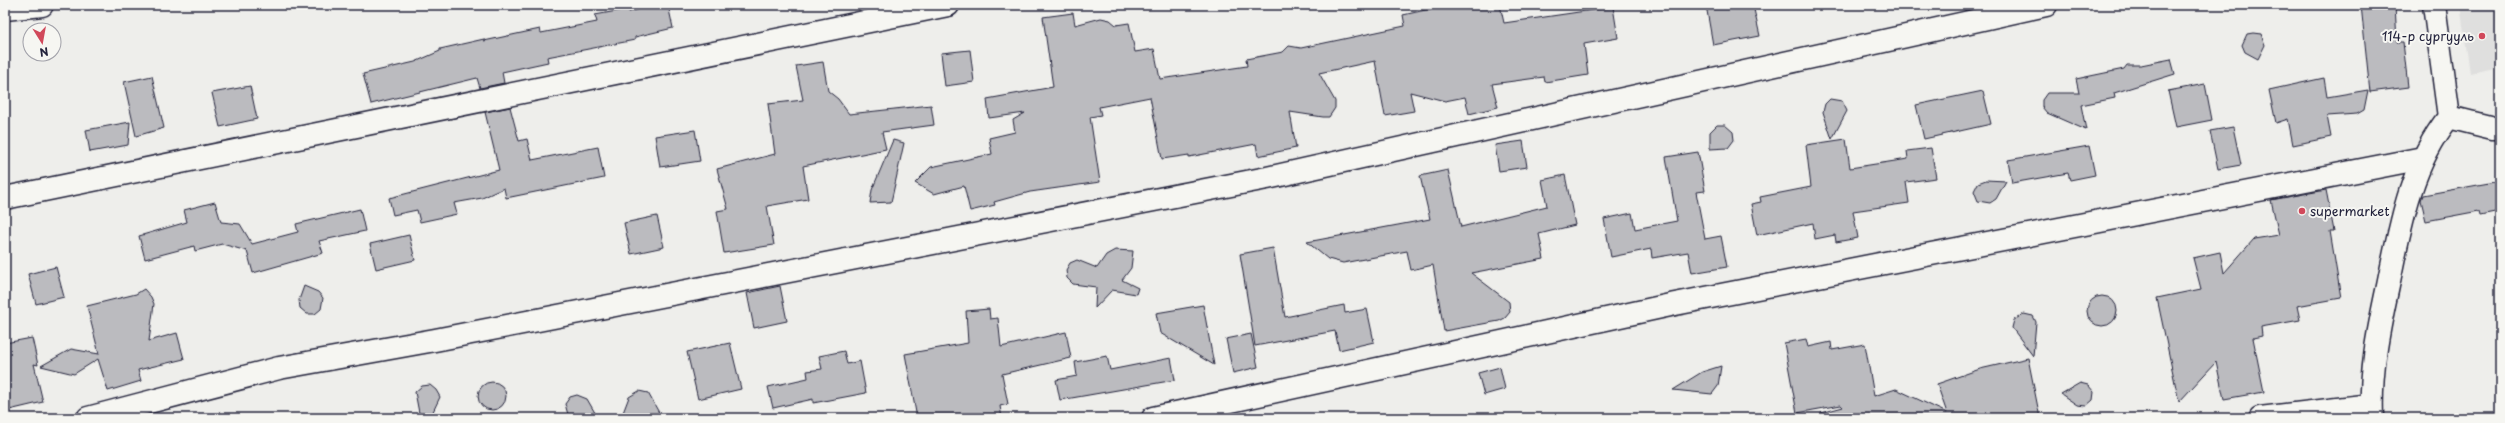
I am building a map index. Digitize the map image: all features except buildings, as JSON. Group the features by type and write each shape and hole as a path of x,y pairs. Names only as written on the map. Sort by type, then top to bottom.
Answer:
{"street":[{"path":"5,9 42,5"},
{"path":"5,198 948,5"},
{"path":"88,418 279,368 435,340 1267,178 2046,5"},
{"path":"2260,418 2371,412 2372,363 2407,197 2434,136 2449,117 2434,5"},
{"path":"2449,117 2493,128 2500,128"},
{"path":"1153,418 1675,304 2423,158"}],"shaded area":[{"name":"114-р сургууль","path":"2460,5 2500,5 2500,67 2470,73"}],"place":[{"name":"114-р сургууль","path":"2482,36"},
{"name":"supermarket","path":"2302,211"}]}
